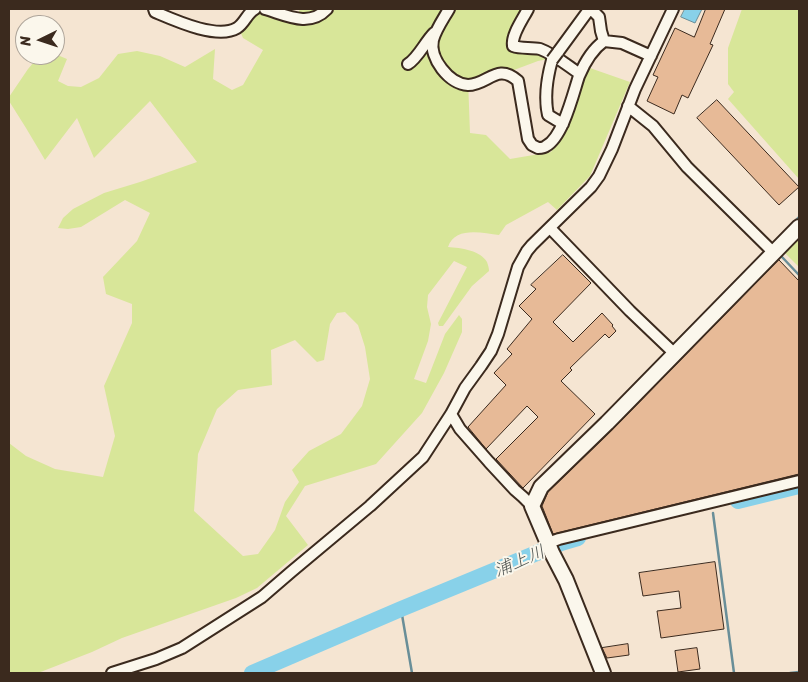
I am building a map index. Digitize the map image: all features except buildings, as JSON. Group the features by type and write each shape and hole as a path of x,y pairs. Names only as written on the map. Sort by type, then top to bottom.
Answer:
{"street":[{"path":"154,9 155,12 189,26 223,32 236,29 256,9"},
{"path":"265,9 304,20 314,18 327,9"},
{"path":"450,9 433,41 434,55 441,67 451,78 467,85 478,83 492,75 502,73 512,76 518,82 528,139 532,145 538,148 546,146 554,140 563,124 580,74 598,46 604,41 622,43 651,56"},
{"path":"528,9 514,36 513,46 542,50 580,74"},
{"path":"112,673 156,659 182,648 262,597 370,506 423,457 451,414 465,388 491,351 522,259 532,245 591,187 599,176 612,149 635,89 673,9"},
{"path":"563,124 548,115 547,111 547,86 555,56 588,10 598,11 604,41"},
{"path":"408,64 437,31"},
{"path":"628,106 653,126 687,167 770,249"},
{"path":"532,506 541,487 607,423 671,350 770,249 799,227"},
{"path":"550,228 618,299 671,350"},
{"path":"451,414 460,429 489,462 532,506 566,580 603,673"},
{"path":"550,547 558,539 797,481"}],"green space":[{"path":"300,9 444,9 432,43 442,66 436,43 442,29 455,9 524,9 509,46 544,54 548,59 514,70 501,71 468,79 470,133 486,135 510,159 551,152 568,124 587,67 630,82 590,176 557,210 548,202 506,225 499,235 470,232 463,233 452,240 448,247 475,252 487,262 489,271 472,286 443,326 439,326 438,323 467,267 454,261 428,295 427,307 431,324 428,341 414,379 426,383 445,334 459,315 462,319 462,332 444,373 422,413 376,464 305,486 286,516 308,545 257,588 236,598 122,638 38,673 9,673 9,443 26,456 55,469 103,477 115,436 104,386 132,323 132,304 106,294 103,277 137,241 150,213 125,200 81,227 58,228 63,218 73,209 104,193 197,162 150,101 94,158 77,118 45,160 9,101 9,97 31,65 65,65 58,81 68,86 81,87 99,78 118,54 137,51 160,56 185,67 215,49 213,79 232,90 243,85 263,50 243,38 240,31 258,11 294,21","holes":["345,312 358,325 365,347 370,379 362,406 341,434 309,451 292,470 299,482 285,502 275,530 258,554 243,556 194,511 198,454 217,409 238,390 272,385 271,350 295,340 317,362 324,360 330,324 337,313"]},
{"path":"742,9 799,9 799,179 728,99 734,92 728,84 728,48"},
{"path":"799,237 799,267 784,252"}],"water":[{"path":"685,9 702,9 695,23 681,17"}],"waterway":[{"path":"770,247 799,217"},
{"path":"672,346 766,250"},
{"path":"782,257 799,275"},
{"path":"606,414 668,350"},
{"name":"浦上川","path":"738,501 799,486"},
{"path":"713,513 734,673"},
{"name":"浦上川","path":"252,673 401,609 561,543 578,538"},
{"path":"401,609 412,673"},
{"path":"790,673 799,672"}]}
